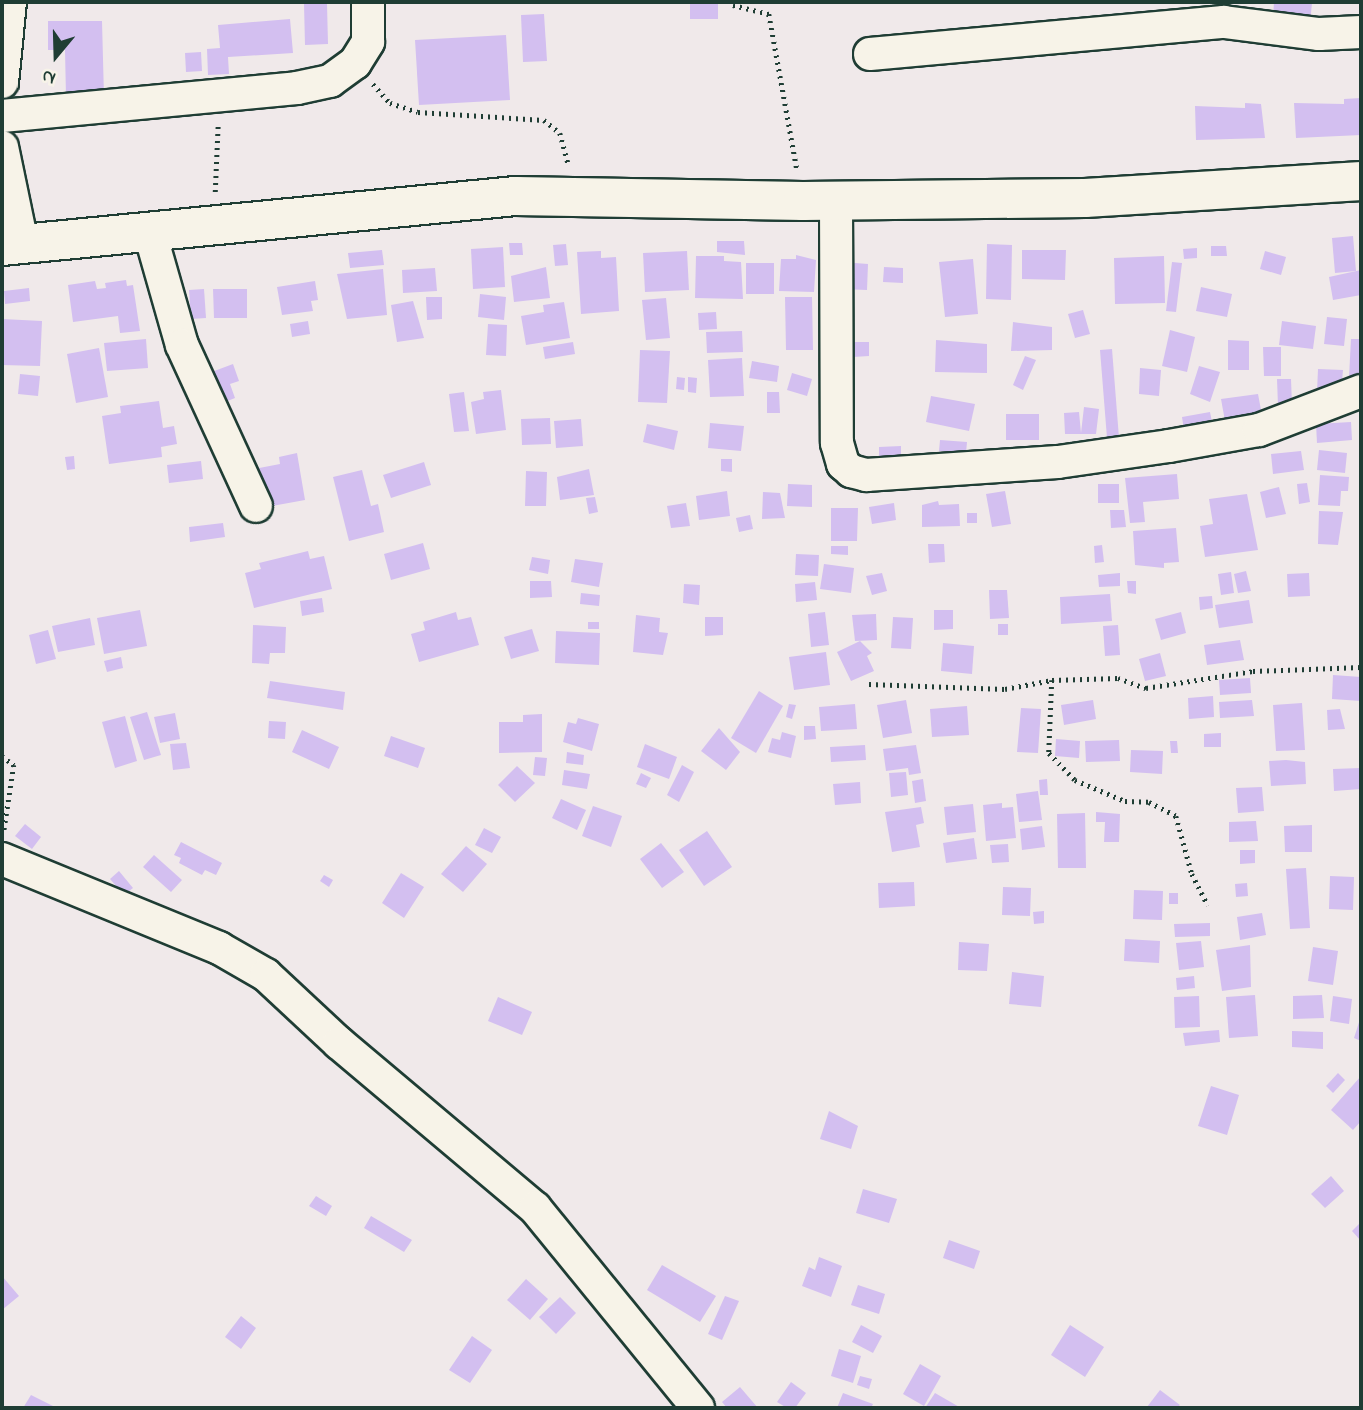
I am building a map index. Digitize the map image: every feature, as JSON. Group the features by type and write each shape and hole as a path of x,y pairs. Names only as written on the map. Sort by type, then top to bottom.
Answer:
{"street":[{"path":"2,82 10,2"},
{"path":"2,116 219,95 330,81 355,63 368,41 368,2"},
{"path":"870,54 1224,12 1319,34 1361,32"},
{"path":"2,146 12,245 218,228 455,200 575,195 819,200 1085,198 1361,181"},
{"path":"819,200 837,443 843,464 851,471 866,475 1058,462 1169,446 1259,430 1361,391"},
{"path":"150,233 182,345 256,506"},
{"path":"2,859 219,948 266,975 340,1044 534,1208 698,1408"}],"path":[{"path":"733,5 769,15 819,200"},
{"path":"355,63 390,103 418,112 544,120 560,133 575,195"},
{"path":"218,228 213,208 219,95"},
{"path":"869,684 1005,689 1052,680 1118,678 1146,688 1253,671 1361,667"},
{"path":"1052,680 1049,753 1075,780 1125,801 1149,802 1176,816 1192,874 1208,905"},
{"path":"2,756 14,765 2,835"}],"building":[{"path":"690,2 718,2 718,19 690,19"},
{"path":"1274,2 1312,3 1310,23 1273,19"},
{"path":"304,4 327,4 328,44 305,45"},
{"path":"544,14 547,61 523,62 521,15"},
{"path":"290,19 293,53 228,57 229,74 208,75 207,49 220,48 218,25"},
{"path":"48,21 102,21 104,97 66,97 65,50 48,50"},
{"path":"506,35 510,100 419,105 415,40"},
{"path":"201,52 202,71 186,72 185,53"},
{"path":"1361,98 1361,135 1296,138 1294,103 1344,104 1344,99"},
{"path":"1245,103 1261,104 1265,138 1196,140 1195,106 1245,108"},
{"path":"1353,236 1356,271 1335,273 1332,238"},
{"path":"717,241 744,241 745,255 717,252"},
{"path":"509,243 522,243 523,255 510,255"},
{"path":"566,244 568,265 555,266 553,245"},
{"path":"987,244 1012,245 1011,300 986,299"},
{"path":"1211,246 1226,246 1227,256 1211,256"},
{"path":"503,247 505,287 473,289 471,249"},
{"path":"1197,248 1197,258 1184,259 1183,249"},
{"path":"382,250 384,265 350,268 348,253"},
{"path":"1022,250 1066,250 1065,280 1022,279"},
{"path":"601,251 601,258 616,257 619,311 581,314 577,252"},
{"path":"687,251 689,290 645,292 643,253"},
{"path":"1265,251 1286,257 1281,275 1260,269"},
{"path":"796,255 816,260 814,292 779,291 781,259 796,259"},
{"path":"696,256 724,256 724,261 741,262 743,299 695,298"},
{"path":"1164,256 1165,303 1115,304 1114,258"},
{"path":"973,259 978,314 945,317 939,262"},
{"path":"842,262 868,264 867,290 841,289"},
{"path":"1172,262 1182,263 1176,312 1166,311"},
{"path":"746,263 774,263 774,294 746,294"},
{"path":"546,267 550,298 514,302 511,276"},
{"path":"884,267 903,268 903,283 883,282"},
{"path":"435,268 437,291 403,293 402,270"},
{"path":"383,269 387,315 347,319 337,274"},
{"path":"1361,270 1361,295 1333,300 1329,277"},
{"path":"126,280 127,286 133,285 140,331 120,333 118,316 73,322 68,285 95,281 97,289 106,288 105,283"},
{"path":"315,281 318,300 311,301 313,311 282,315 277,287"},
{"path":"1201,287 1232,294 1227,317 1196,311"},
{"path":"29,288 30,301 5,304 4,291"},
{"path":"204,289 206,318 191,319 189,290"},
{"path":"213,289 247,289 247,318 214,318"},
{"path":"480,294 506,297 504,320 478,317"},
{"path":"426,297 442,297 442,319 427,320"},
{"path":"785,297 812,297 813,350 786,350"},
{"path":"666,298 670,338 646,340 642,300"},
{"path":"413,301 424,338 397,342 391,305"},
{"path":"564,302 570,338 526,345 521,316 544,312 543,305"},
{"path":"1083,310 1090,334 1075,338 1068,314"},
{"path":"716,312 717,329 699,330 698,313"},
{"path":"1327,317 1347,319 1344,346 1324,344"},
{"path":"2,319 42,321 40,366 2,365"},
{"path":"308,321 310,334 292,337 290,324"},
{"path":"1282,321 1316,326 1313,349 1279,345"},
{"path":"1013,322 1052,327 1052,350 1011,351"},
{"path":"488,324 507,325 506,356 486,355"},
{"path":"1170,330 1195,337 1187,372 1162,366"},
{"path":"742,331 743,352 707,353 706,332"},
{"path":"146,339 148,368 107,371 104,343"},
{"path":"1351,339 1361,339 1361,378 1349,377"},
{"path":"936,340 987,344 987,373 935,372"},
{"path":"1228,340 1249,341 1249,370 1228,370"},
{"path":"573,342 575,354 545,359 543,347"},
{"path":"852,342 869,342 869,356 853,357"},
{"path":"1263,347 1281,347 1281,376 1264,376"},
{"path":"99,348 108,397 76,403 67,354"},
{"path":"1112,349 1119,438 1107,438 1100,350"},
{"path":"640,350 670,351 667,403 638,402"},
{"path":"1025,356 1036,360 1023,390 1013,385"},
{"path":"742,358 744,396 710,397 708,360"},
{"path":"752,361 779,366 777,382 749,378"},
{"path":"233,364 239,381 230,384 235,398 220,404 209,373"},
{"path":"1199,366 1220,372 1210,402 1190,394"},
{"path":"1140,368 1161,370 1159,396 1139,394"},
{"path":"1318,369 1343,370 1341,393 1317,392"},
{"path":"792,373 812,379 807,396 787,390"},
{"path":"20,374 40,376 38,396 18,394"},
{"path":"677,377 685,378 684,390 676,389"},
{"path":"688,377 697,378 696,393 688,392"},
{"path":"1277,379 1291,379 1292,405 1278,406"},
{"path":"501,390 506,430 476,434 471,402 484,399 483,392"},
{"path":"464,392 469,431 454,432 449,394"},
{"path":"767,392 779,392 780,413 767,413"},
{"path":"1258,394 1264,426 1227,432 1221,399"},
{"path":"931,396 975,404 969,431 926,422"},
{"path":"159,401 163,428 174,426 177,444 161,447 162,457 109,464 102,416 121,413 120,406"},
{"path":"1084,407 1099,409 1096,434 1065,434 1064,413 1079,412 1081,433"},
{"path":"1210,412 1214,432 1185,437 1182,417"},
{"path":"1006,414 1039,414 1039,440 1006,440"},
{"path":"550,418 551,444 522,445 521,419"},
{"path":"581,419 583,446 556,448 554,421"},
{"path":"1351,422 1352,440 1317,443 1316,424"},
{"path":"710,423 744,426 741,451 708,448"},
{"path":"647,424 678,431 674,450 643,442"},
{"path":"940,440 967,442 966,453 939,451"},
{"path":"901,446 901,464 879,465 879,447"},
{"path":"1319,450 1347,453 1345,473 1317,470"},
{"path":"1301,451 1304,470 1273,474 1271,454"},
{"path":"297,453 305,500 261,508 254,469 280,464 279,457"},
{"path":"74,456 75,469 67,470 65,457"},
{"path":"721,459 732,459 732,472 721,471"},
{"path":"201,461 203,479 169,483 167,465"},
{"path":"424,462 431,485 391,498 383,475"},
{"path":"589,469 594,495 560,500 557,477"},
{"path":"362,470 371,506 378,504 384,532 349,541 333,477"},
{"path":"526,471 547,472 546,506 525,506"},
{"path":"1177,474 1179,499 1143,502 1145,522 1130,523 1125,478"},
{"path":"1320,475 1349,477 1348,491 1341,491 1340,506 1318,505"},
{"path":"1307,483 1310,502 1299,504 1297,484"},
{"path":"788,484 812,485 812,507 787,506"},
{"path":"1098,484 1119,484 1119,503 1098,503"},
{"path":"1279,487 1286,514 1266,518 1260,492"},
{"path":"727,491 730,516 699,520 696,496"},
{"path":"1005,491 1011,524 992,527 986,494"},
{"path":"763,492 780,493 785,518 762,519"},
{"path":"1247,494 1258,550 1205,557 1200,526 1213,524 1209,499"},
{"path":"595,497 598,512 589,514 586,498"},
{"path":"938,501 939,505 959,504 960,526 922,527 922,505"},
{"path":"686,503 690,526 671,528 667,506"},
{"path":"894,503 896,520 872,524 869,507"},
{"path":"831,508 858,508 857,541 831,541"},
{"path":"1110,510 1124,510 1126,527 1111,528"},
{"path":"1319,511 1343,512 1338,545 1318,544"},
{"path":"967,513 977,513 977,523 967,523"},
{"path":"750,515 753,529 739,532 736,518"},
{"path":"223,523 225,537 190,542 189,527"},
{"path":"1176,528 1179,562 1164,563 1164,568 1135,565 1133,531"},
{"path":"423,543 430,569 391,580 384,554"},
{"path":"928,544 944,544 945,562 929,563"},
{"path":"1102,545 1104,562 1095,563 1094,546"},
{"path":"831,546 848,546 848,555 831,554"},
{"path":"308,551 310,559 324,556 332,589 254,608 245,573 261,569 259,563"},
{"path":"796,554 819,555 818,576 795,575"},
{"path":"532,557 550,560 548,574 529,570"},
{"path":"575,559 603,563 599,587 571,582"},
{"path":"824,564 854,568 851,593 820,589"},
{"path":"1246,571 1251,591 1238,593 1234,574"},
{"path":"1231,572 1234,593 1221,595 1218,574"},
{"path":"882,573 887,591 872,595 866,576"},
{"path":"1120,573 1120,586 1099,587 1098,575"},
{"path":"1309,573 1310,596 1288,597 1287,574"},
{"path":"530,581 551,581 552,597 530,598"},
{"path":"1127,581 1136,581 1136,594 1128,593"},
{"path":"815,582 817,600 796,602 795,584"},
{"path":"684,584 700,585 699,605 683,603"},
{"path":"989,590 1007,590 1009,618 990,619"},
{"path":"581,593 600,595 599,606 580,604"},
{"path":"1110,594 1112,621 1061,624 1060,597"},
{"path":"1212,596 1213,608 1200,610 1199,597"},
{"path":"322,598 324,612 302,616 300,601"},
{"path":"1249,600 1253,623 1219,628 1215,605"},
{"path":"140,610 147,646 104,654 97,618"},
{"path":"934,610 953,610 953,629 934,630"},
{"path":"456,612 458,620 471,617 479,645 419,662 411,634 425,630 423,622"},
{"path":"825,612 829,645 811,647 808,614"},
{"path":"1181,612 1186,633 1161,640 1155,619"},
{"path":"876,614 877,640 855,641 852,615"},
{"path":"636,615 660,618 659,632 668,633 663,655 633,652"},
{"path":"705,617 723,617 723,635 705,636"},
{"path":"893,617 913,618 911,649 891,648"},
{"path":"90,618 95,645 58,652 52,626"},
{"path":"588,622 599,622 599,629 588,629"},
{"path":"998,624 1008,624 1008,635 998,635"},
{"path":"253,625 286,627 285,653 270,653 269,664 252,663"},
{"path":"1118,625 1120,655 1105,656 1103,626"},
{"path":"532,629 539,651 511,659 504,637"},
{"path":"48,630 56,659 36,664 29,635"},
{"path":"556,631 600,633 599,665 555,663"},
{"path":"1240,640 1244,660 1207,665 1204,645"},
{"path":"860,641 872,653 867,656 874,671 851,681 837,652"},
{"path":"943,643 974,646 972,674 941,671"},
{"path":"826,652 830,685 794,690 789,657"},
{"path":"1160,653 1166,676 1145,681 1139,659"},
{"path":"121,657 123,668 107,672 104,661"},
{"path":"1333,675 1361,677 1361,701 1332,699"},
{"path":"1250,678 1251,693 1220,695 1219,680"},
{"path":"270,681 345,692 343,710 267,698"},
{"path":"759,691 783,706 756,753 731,738"},
{"path":"1213,696 1214,717 1189,719 1188,698"},
{"path":"906,700 912,733 883,738 877,705"},
{"path":"1093,700 1096,719 1064,725 1061,705"},
{"path":"1252,700 1254,716 1220,718 1219,702"},
{"path":"1302,703 1305,750 1276,751 1273,705"},
{"path":"789,704 796,705 792,719 786,717"},
{"path":"855,704 857,729 821,731 819,707"},
{"path":"967,706 969,735 932,737 930,709"},
{"path":"1021,708 1041,709 1038,753 1017,752"},
{"path":"1340,709 1345,729 1328,730 1327,710"},
{"path":"147,712 161,755 144,760 130,717"},
{"path":"175,713 180,739 160,743 154,717"},
{"path":"542,714 542,752 499,753 499,722 523,722 523,715"},
{"path":"125,716 137,761 115,768 102,722"},
{"path":"578,718 599,724 592,751 563,742 568,722 576,724"},
{"path":"269,721 286,722 285,739 268,738"},
{"path":"804,726 815,726 816,739 804,740"},
{"path":"719,728 740,752 726,770 701,751"},
{"path":"302,730 339,747 329,769 292,752"},
{"path":"782,732 796,736 791,758 768,752 772,738 780,740"},
{"path":"1221,733 1221,747 1204,747 1204,734"},
{"path":"391,736 425,748 418,768 384,756"},
{"path":"1056,739 1080,741 1079,758 1055,756"},
{"path":"1119,740 1120,761 1086,762 1085,741"},
{"path":"1170,741 1177,741 1178,753 1171,753"},
{"path":"186,743 190,768 173,770 170,744"},
{"path":"645,744 677,757 669,779 637,767"},
{"path":"865,745 866,760 831,762 830,747"},
{"path":"916,745 921,773 909,775 908,768 886,771 883,749"},
{"path":"1131,750 1163,751 1162,774 1130,772"},
{"path":"567,752 584,755 583,765 566,763"},
{"path":"535,757 547,758 545,776 533,775"},
{"path":"1269,761 1305,762 1306,784 1271,786"},
{"path":"682,765 694,772 679,802 667,795"},
{"path":"517,766 535,783 515,802 498,785"},
{"path":"1361,768 1361,789 1334,791 1333,769"},
{"path":"564,770 590,774 587,789 562,785"},
{"path":"906,772 908,795 891,797 889,773"},
{"path":"641,773 651,778 646,788 636,784"},
{"path":"923,779 926,801 915,803 912,781"},
{"path":"1047,779 1048,795 1040,795 1039,780"},
{"path":"860,782 861,803 835,805 833,784"},
{"path":"1262,787 1264,811 1238,813 1236,788"},
{"path":"1038,791 1042,820 1019,822 1016,794"},
{"path":"561,799 586,810 577,830 552,818"},
{"path":"1002,803 1002,808 1013,807 1016,838 986,841 983,805"},
{"path":"973,804 976,832 947,835 944,807"},
{"path":"593,806 622,816 611,847 582,836"},
{"path":"921,807 924,823 916,825 920,847 892,852 885,812"},
{"path":"1096,812 1120,814 1119,842 1104,842 1105,822 1096,822"},
{"path":"1085,813 1086,868 1058,868 1057,814"},
{"path":"1256,821 1258,841 1229,842 1229,822"},
{"path":"25,824 41,837 32,849 15,836"},
{"path":"1312,825 1312,852 1285,852 1284,826"},
{"path":"1042,826 1045,847 1022,850 1020,829"},
{"path":"484,828 501,837 492,853 475,845"},
{"path":"707,831 732,867 704,886 679,850"},
{"path":"974,838 977,859 946,863 943,843"},
{"path":"181,842 222,863 216,875 205,870 202,875 179,863 181,858 174,855"},
{"path":"661,843 684,872 662,888 640,859"},
{"path":"1008,844 1009,862 992,863 990,845"},
{"path":"466,846 487,864 463,892 441,874"},
{"path":"1240,850 1255,850 1255,863 1240,864"},
{"path":"154,855 182,880 171,892 143,867"},
{"path":"1306,868 1310,928 1290,929 1286,869"},
{"path":"119,871 133,888 124,895 110,879"},
{"path":"401,873 424,887 404,918 382,903"},
{"path":"324,875 333,880 329,887 320,881"},
{"path":"1330,876 1354,877 1353,910 1329,909"},
{"path":"914,882 915,906 879,908 878,883"},
{"path":"1247,883 1248,896 1236,897 1235,884"},
{"path":"1003,887 1031,888 1030,916 1002,915"},
{"path":"1134,890 1163,891 1162,920 1133,919"},
{"path":"1169,893 1178,893 1178,904 1169,904"},
{"path":"1044,911 1044,923 1034,924 1033,912"},
{"path":"1262,913 1266,935 1240,940 1237,917"},
{"path":"1210,923 1210,936 1175,937 1174,924"},
{"path":"1125,939 1160,941 1159,963 1124,961"},
{"path":"1201,941 1204,967 1179,970 1176,943"},
{"path":"959,942 989,944 987,971 958,970"},
{"path":"1250,945 1251,987 1222,991 1216,950"},
{"path":"1313,947 1338,951 1333,985 1308,981"},
{"path":"1012,972 1044,976 1041,1007 1009,1004"},
{"path":"1194,976 1195,988 1177,990 1176,978"},
{"path":"1255,995 1258,1036 1229,1038 1226,997"},
{"path":"1322,995 1324,1018 1293,1019 1293,996"},
{"path":"1199,996 1200,1027 1175,1028 1174,997"},
{"path":"1333,996 1352,999 1349,1024 1330,1021"},
{"path":"498,997 532,1012 522,1035 488,1021"},
{"path":"1361,1016 1361,1041 1354,1038"},
{"path":"1219,1030 1220,1042 1185,1046 1183,1033"},
{"path":"1292,1031 1323,1032 1323,1049 1292,1047"},
{"path":"1338,1073 1345,1080 1333,1093 1326,1086"},
{"path":"1361,1076 1361,1121 1353,1130 1331,1110"},
{"path":"1211,1086 1239,1095 1227,1135 1198,1126"},
{"path":"829,1111 858,1126 851,1149 820,1139"},
{"path":"1331,1176 1344,1191 1325,1208 1311,1194"},
{"path":"863,1189 897,1199 889,1223 856,1213"},
{"path":"316,1196 332,1206 326,1216 309,1206"},
{"path":"371,1216 412,1240 404,1252 364,1228"},
{"path":"1361,1222 1361,1241 1352,1231"},
{"path":"949,1240 980,1251 974,1269 943,1258"},
{"path":"819,1257 842,1266 831,1297 802,1286 809,1267 815,1270"},
{"path":"662,1265 716,1296 700,1322 647,1290"},
{"path":"2,1276 19,1296 2,1310"},
{"path":"526,1279 548,1299 530,1320 507,1300"},
{"path":"858,1285 885,1294 879,1314 851,1305"},
{"path":"725,1296 739,1301 722,1340 708,1334"},
{"path":"560,1297 576,1313 556,1334 539,1317"},
{"path":"241,1316 256,1328 241,1349 225,1337"},
{"path":"861,1325 882,1336 873,1353 852,1342"},
{"path":"1070,1325 1104,1347 1085,1377 1051,1355"},
{"path":"472,1336 492,1350 470,1383 449,1370"},
{"path":"839,1349 861,1356 853,1383 831,1376"},
{"path":"920,1364 941,1376 924,1406 903,1394"},
{"path":"860,1376 872,1379 869,1389 857,1385"},
{"path":"791,1382 806,1393 795,1408 787,1408 777,1402"},
{"path":"740,1387 758,1408 727,1408 722,1402"},
{"path":"1160,1390 1180,1405 1177,1408 1147,1407"},
{"path":"843,1393 873,1404 871,1408 837,1408"},
{"path":"935,1393 961,1408 925,1408"},
{"path":"31,1395 57,1408 23,1408"}]}
